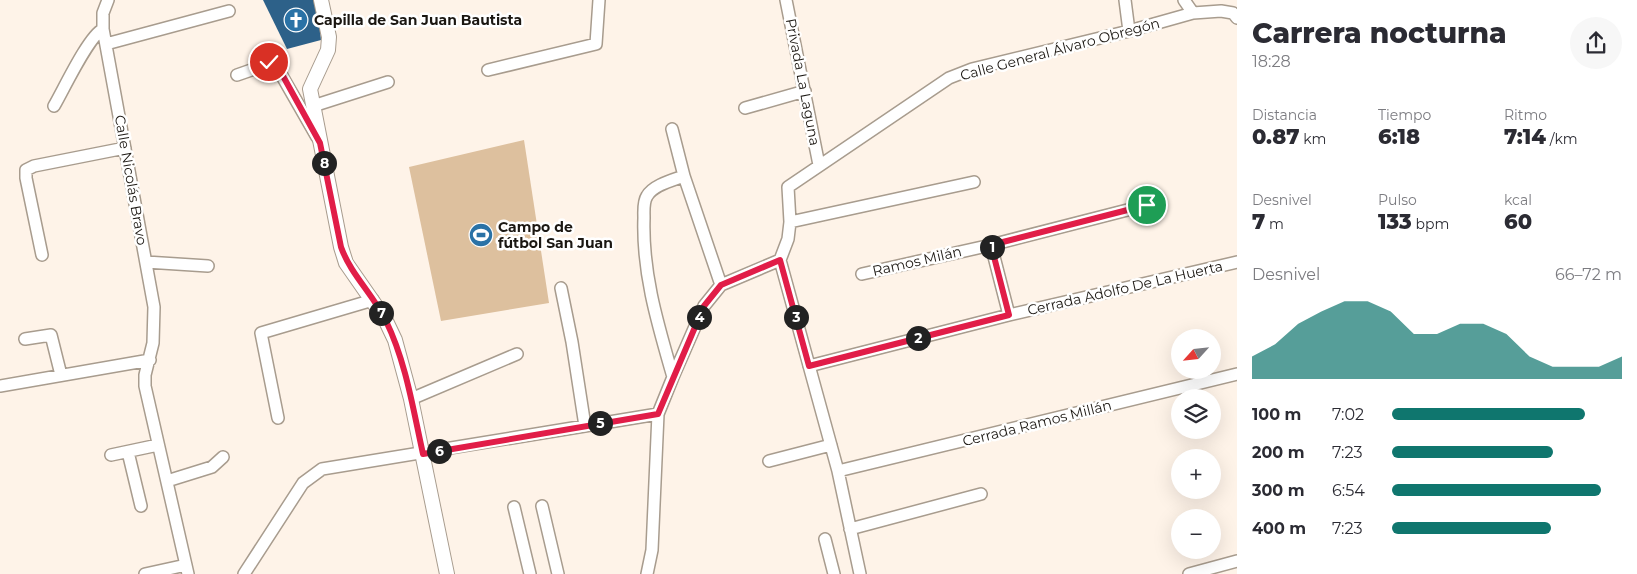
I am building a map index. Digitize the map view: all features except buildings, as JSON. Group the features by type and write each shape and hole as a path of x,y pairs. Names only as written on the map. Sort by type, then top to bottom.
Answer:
{"main road":[{"path":"321,0 329,37 328,50 310,89 341,247 346,263 373,300 395,340 411,399 447,574"}],"street":[{"name":"Calle Nicolás Bravo","path":"108,0 103,13 103,29 154,307 153,343 145,375 145,386 187,570"},
{"path":"488,70 596,44 599,0"},
{"name":"Privada La Laguna","path":"786,0 819,164"},
{"path":"1125,0 1129,32"},
{"path":"1184,0 1193,13"},
{"path":"106,44 229,11"},
{"name":"Calle General Álvaro Obregón","path":"780,260 788,239 790,222 788,187 819,164 949,78 972,69 1129,32 1193,13 1221,11 1233,13 1237,18"},
{"path":"54,106 90,43 103,29"},
{"path":"237,75 274,62 320,143"},
{"path":"313,106 388,82"},
{"path":"745,108 805,91"},
{"path":"672,129 684,176 721,285"},
{"path":"42,255 26,170 34,166 125,148"},
{"path":"673,377 651,299 643,242 644,204 650,191 684,176"},
{"path":"790,222 974,182"},
{"name":"Ramos Milán","path":"862,274 991,245 1147,205"},
{"path":"991,245 1009,315"},
{"path":"647,574 652,550 658,414 673,377 704,306 721,285 780,260 838,471 860,574"},
{"path":"146,262 208,266"},
{"name":"Cerrada Adolfo De La Huerta","path":"809,366 1009,315 1237,262"},
{"path":"561,288 572,342 585,426"},
{"path":"278,418 261,333 373,300"},
{"path":"25,339 51,335 61,375"},
{"path":"411,399 517,354"},
{"path":"0,386 150,360"},
{"name":"Cerrada Ramos Millán","path":"838,471 1237,374"},
{"path":"244,574 303,483 322,469 423,454 658,414"},
{"path":"112,455 158,445"},
{"path":"769,461 831,445"},
{"path":"128,452 141,506"},
{"path":"167,481 212,467 223,456"},
{"path":"850,529 981,494"},
{"path":"542,506 558,574"},
{"path":"514,507 530,574"},
{"path":"825,539 834,574"},
{"path":"1189,574 1237,561"},
{"path":"145,574 187,570"}],"shaded area":[{"name":"Campo de fútbol San Juan","path":"524,140 549,303 441,321 409,167"}],"place":[{"name":"Capilla de San Juan Bautista","path":"296,20"},
{"name":"Campo de fútbol San Juan","path":"481,235"}],"route":[{"path":"269,62 274,62 278,67 320,143 346,263 373,300 395,340 423,454 658,414 704,306 721,285 780,260 809,366 1009,315 991,245 1147,205"}]}
